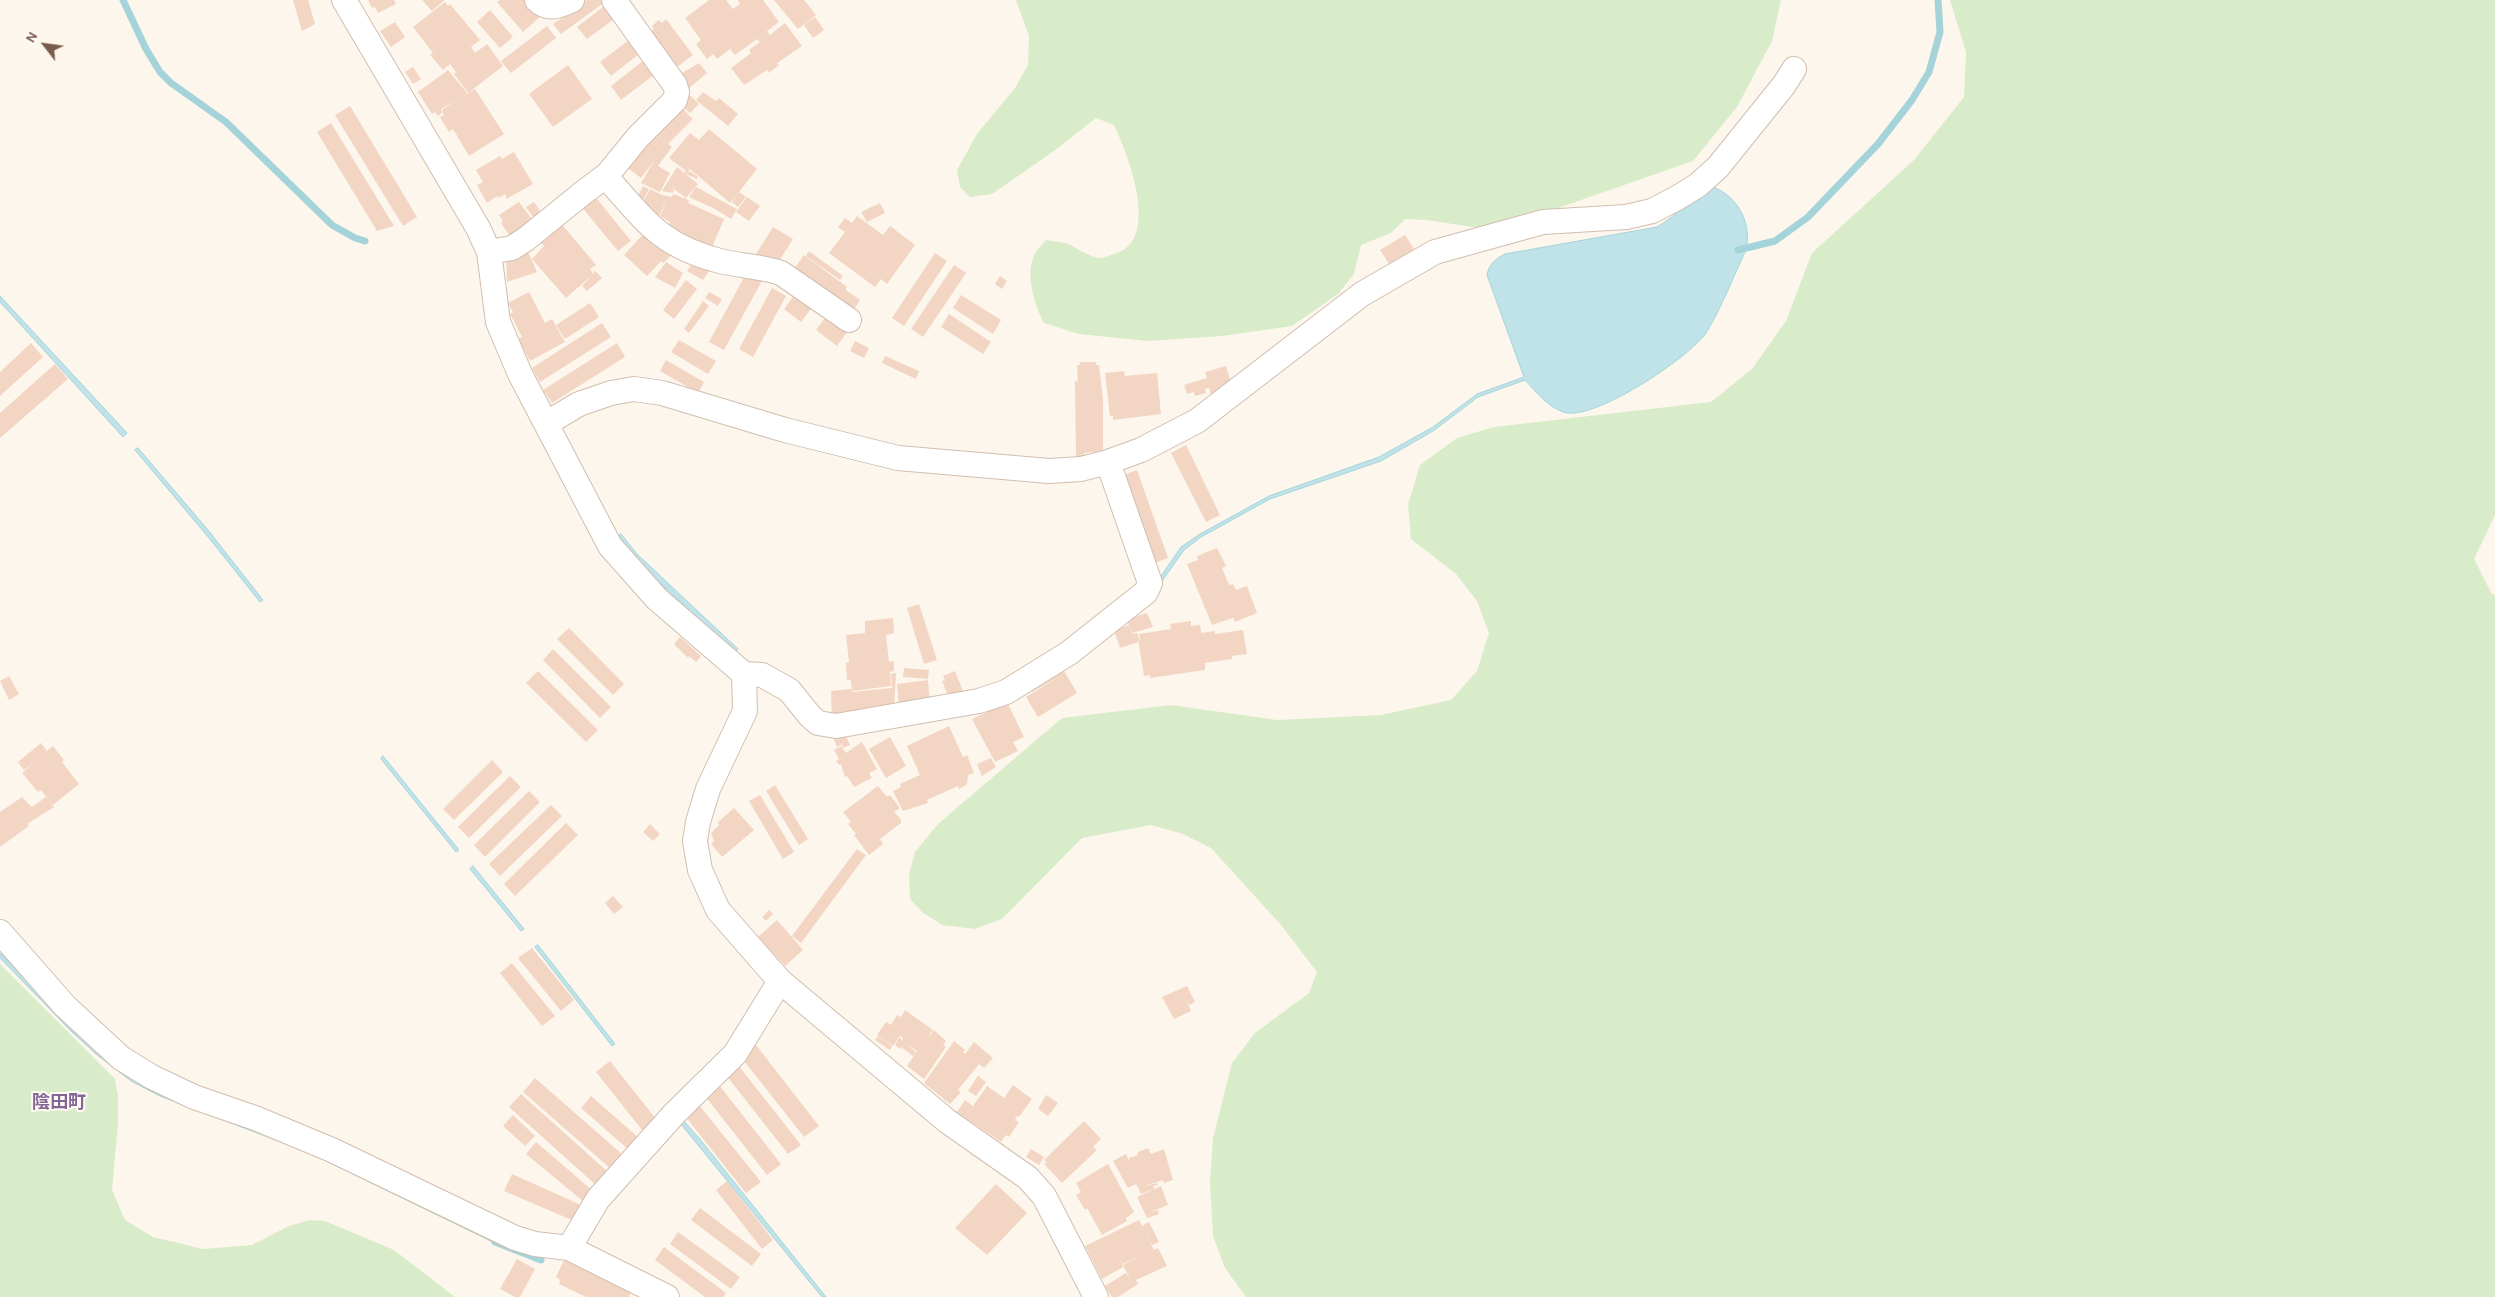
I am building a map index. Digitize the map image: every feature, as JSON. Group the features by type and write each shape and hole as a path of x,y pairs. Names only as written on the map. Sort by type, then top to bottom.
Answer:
{"street":[{"path":"344,0 470,214 489,252 498,322 520,374 610,546 657,599 744,674 762,676 789,690 814,720 828,726 836,726 979,701 1006,692 1041,672 1146,592 1150,587 1108,462"},
{"path":"537,0 542,5 552,8 572,0"},
{"path":"489,252 512,248 606,177 638,137 675,100 677,92 675,85 662,64 614,0"},
{"path":"547,423 579,404 611,393 634,389 662,393 785,430 898,458 1049,471 1081,469 1108,462 1141,450 1197,421 1362,294 1435,252 1543,222 1626,217 1652,211 1677,198 1698,185 1718,168 1784,85 1794,69"},
{"path":"606,177 646,224 676,246 721,261 768,268 781,273 849,320"},
{"path":"744,674 745,711 702,808 695,840 697,857 707,889 718,910 780,981 947,1121 1028,1178 1044,1196 1096,1297"},
{"path":"0,932 65,1006 121,1058 152,1077 194,1097 255,1118 332,1150 515,1238 535,1244 570,1248 667,1297"},
{"path":"570,1248 598,1199 675,1113 734,1054 780,981"}],"green space":[{"path":"1016,0 1781,0 1772,41 1737,107 1693,161 1541,214 1486,229 1426,220 1405,219 1391,233 1361,245 1354,274 1338,294 1292,326 1222,336 1147,341 1079,334 1044,323 1032,290 1031,264 1034,256 1046,240 1068,244 1100,258 1127,248 1136,235 1139,217 1138,198 1127,157 1114,125 1096,118 1054,151 992,194 970,197 960,187 957,170 977,134 1015,88 1028,65 1029,36"},
{"path":"1950,0 2495,0 2495,515 2474,559 2491,593 2495,595 2495,1297 1246,1297 1225,1268 1213,1236 1210,1183 1213,1138 1232,1063 1255,1033 1309,993 1317,972 1281,925 1211,848 1183,834 1151,825 1082,838 1002,919 975,929 942,925 922,912 910,899 909,875 915,852 938,824 1062,718 1171,705 1277,720 1381,715 1451,700 1477,671 1489,633 1477,601 1456,574 1411,539 1408,505 1420,465 1457,438 1494,427 1711,402 1752,369 1786,321 1812,253 1914,160 1964,97 1966,52"},
{"path":"0,964 115,1079 118,1097 118,1123 112,1190 125,1220 153,1237 203,1249 252,1245 289,1226 310,1220 325,1221 394,1250 455,1297 0,1297"}],"water":[{"path":"1713,187 1730,197 1741,212 1747,231 1746,250 1706,333 1681,357 1639,386 1617,398 1595,408 1577,413 1563,412 1552,406 1525,380 1478,397 1433,431 1381,461 1270,499 1201,537 1184,550 1162,581 1159,579 1181,547 1200,534 1269,496 1379,457 1433,427 1477,394 1524,377 1487,275 1491,265 1498,258 1505,254 1657,227"},
{"path":"0,296 127,433 123,437 0,302"},
{"path":"138,448 208,530 263,600 260,602 135,450"},
{"path":"621,534 637,554 738,649 735,653 632,557 617,537"},
{"path":"383,756 459,850 456,852 381,759"},
{"path":"473,866 524,929 521,931 470,869"},
{"path":"538,945 615,1044 612,1046 535,947"},
{"path":"0,953 77,1032 285,1139 503,1244 503,1247 310,1153 160,1096 131,1081 96,1054 71,1031 0,958"},
{"path":"683,1120 826,1297 822,1297 680,1123"}],"building":[{"path":"293,0 308,0 315,24 302,31"},
{"path":"368,0 394,0 396,4 378,13 375,7 372,8"},
{"path":"422,0 445,0 432,11"},
{"path":"500,0 531,0 543,14 523,32 497,2"},
{"path":"587,0 604,0 605,2 561,34 553,24"},
{"path":"709,0 726,0 733,9 740,4 738,0 763,0 779,22 767,31 770,35 785,23 802,46 777,63 779,65 769,73 767,70 744,85 731,68 751,53 749,50 760,42 757,39 735,55 730,49 717,59 713,54 707,59 696,44 701,40 685,18"},
{"path":"774,0 804,0 816,15 798,29"},
{"path":"445,2 448,6 450,4 480,40 471,47 475,53 487,44 503,66 468,93 454,74 456,72 450,64 443,70 430,55 433,53 413,27"},
{"path":"607,4 617,17 587,39 577,27"},
{"path":"490,10 513,37 500,48 477,22"},
{"path":"815,17 824,30 813,38 804,25"},
{"path":"666,19 693,55 673,70 647,35 654,29 652,26 659,20 662,23"},
{"path":"395,22 405,37 391,47 380,31"},
{"path":"547,26 556,38 511,73 501,61"},
{"path":"633,37 644,50 611,76 600,62"},
{"path":"648,57 659,71 621,100 611,86"},
{"path":"699,63 707,73 688,89 677,76"},
{"path":"568,65 592,99 553,127 529,94"},
{"path":"413,67 421,79 413,84 405,72"},
{"path":"448,70 467,93 465,95 475,89 504,134 469,156 453,129 449,132 440,117 444,115 442,110 454,101 441,109 442,113 438,116 435,112 432,114 418,92"},
{"path":"703,92 716,101 719,98 738,114 728,126 696,100"},
{"path":"690,95 699,104 690,113 680,105"},
{"path":"679,105 693,119 668,144 672,147 658,166 670,173 660,192 641,183 654,161 641,178 624,165 650,131 660,138 652,131"},
{"path":"350,106 417,217 403,226 335,115"},
{"path":"331,123 394,226 377,231 317,132"},
{"path":"709,129 757,169 739,192 746,197 738,207 732,202 737,194 730,203 690,169 687,173 690,171 698,177 697,179 684,173 686,171 669,158 690,133 699,140"},
{"path":"514,152 533,184 506,199 506,194 498,198 497,196 487,203 477,185 483,182 476,170 500,156 502,159"},
{"path":"677,167 698,184 686,198 670,186 674,190 673,193 662,191"},
{"path":"643,186 649,189 641,204 635,202"},
{"path":"696,187 737,209 731,219 689,197"},
{"path":"650,189 662,195 672,197 673,194 689,200 688,203 724,219 711,250 667,230 670,222 660,216 668,197 659,216 640,208"},
{"path":"593,194 631,241 618,251 580,205"},
{"path":"747,197 760,206 749,221 736,212"},
{"path":"519,202 535,223 512,239 501,223 503,221 499,215"},
{"path":"534,202 544,217 536,222 526,207"},
{"path":"880,203 885,213 867,222 861,212"},
{"path":"857,216 883,235 890,226 915,245 887,284 881,279 875,287 829,253 845,232 838,227 845,218 852,223"},
{"path":"559,221 596,265 590,269 594,275 594,270 602,278 587,291 582,286 592,275 566,298 532,259 544,246 539,240"},
{"path":"773,227 793,239 776,266 756,254"},
{"path":"646,231 672,255 663,263 661,261 647,276 624,255"},
{"path":"1405,235 1414,249 1389,264 1380,250"},
{"path":"527,249 537,272 507,282 506,256"},
{"path":"808,252 843,276 840,280 806,256"},
{"path":"935,253 947,261 904,326 892,318"},
{"path":"804,255 847,287 845,291 860,300 850,315 792,272"},
{"path":"666,262 683,273 675,288 655,277"},
{"path":"693,262 709,271 703,280 687,271"},
{"path":"954,265 966,273 923,337 911,329"},
{"path":"748,270 763,279 724,350 709,342"},
{"path":"1000,276 1007,281 1002,289 995,284"},
{"path":"686,280 697,289 674,319 663,310"},
{"path":"772,288 786,296 753,357 739,349"},
{"path":"529,292 545,323 552,319 565,342 530,361 518,339 522,337 510,314 513,312 508,303"},
{"path":"709,292 722,299 718,306 705,298"},
{"path":"796,293 813,306 801,322 784,309"},
{"path":"961,295 1001,320 993,334 953,308"},
{"path":"703,301 709,306 689,333 684,329"},
{"path":"590,303 599,317 565,339 556,325"},
{"path":"949,314 991,342 983,354 941,327"},
{"path":"827,315 848,331 837,346 816,330"},
{"path":"602,323 611,337 540,382 532,368"},
{"path":"679,340 716,361 708,374 671,352"},
{"path":"855,341 869,348 864,358 850,351"},
{"path":"31,343 43,357 0,396 0,372"},
{"path":"617,343 625,357 552,403 543,390"},
{"path":"885,356 919,371 916,379 882,363"},
{"path":"666,360 704,382 698,393 660,371"},
{"path":"1080,362 1096,362 1096,365 1099,365 1103,400 1103,451 1084,453 1085,457 1076,457 1075,381 1078,382 1077,365 1080,365"},
{"path":"55,364 68,379 0,438 0,413"},
{"path":"1226,366 1233,389 1211,395 1209,388 1205,389 1206,393 1195,396 1194,392 1187,394 1184,385 1207,378 1205,372"},
{"path":"1124,371 1125,376 1157,373 1161,414 1113,420 1113,416 1110,416 1105,373"},
{"path":"1186,445 1220,515 1206,522 1171,453"},
{"path":"1137,470 1168,558 1152,564 1121,476"},
{"path":"1217,548 1226,566 1222,568 1229,585 1233,584 1236,590 1247,586 1257,613 1235,622 1233,618 1212,625 1187,564 1198,560 1197,556"},
{"path":"919,604 937,660 924,664 907,608"},
{"path":"1147,613 1153,627 1132,633 1127,619"},
{"path":"893,618 894,633 886,635 889,662 894,661 894,671 890,672 891,686 852,691 851,680 847,680 846,663 849,662 846,635 865,633 865,621"},
{"path":"1191,621 1191,626 1200,625 1201,633 1215,631 1215,634 1243,630 1247,654 1232,656 1232,659 1205,663 1205,670 1150,678 1150,675 1144,676 1138,639 1138,642 1120,648 1114,630 1129,625 1132,634 1137,633 1141,643 1139,634 1171,629 1170,624"},
{"path":"569,628 624,684 613,695 557,639"},
{"path":"680,637 701,656 696,662 689,656 688,658 674,644"},
{"path":"553,649 611,707 600,718 543,660"},
{"path":"904,668 929,670 928,679 903,677"},
{"path":"1063,669 1077,693 1038,717 1026,697 1059,677 1032,692 1030,688"},
{"path":"538,671 598,730 586,742 526,683"},
{"path":"955,671 964,694 949,698 942,681 945,680 943,676"},
{"path":"896,673 894,709 832,719 831,691 851,689 852,692 892,688 891,674"},
{"path":"9,676 19,694 9,700 0,681"},
{"path":"928,680 930,703 899,706 897,684"},
{"path":"1007,702 1024,737 1013,742 1018,751 995,762 972,719"},
{"path":"949,726 963,757 967,755 974,773 968,775 967,784 959,789 958,786 927,800 928,803 903,811 893,791 901,787 900,784 920,775 907,746"},
{"path":"844,732 850,745 843,748 842,745 845,743 837,747 832,735"},
{"path":"890,737 906,766 886,778 869,749"},
{"path":"862,742 877,769 869,773 872,778 854,787 847,776 845,777 841,764 839,765 836,761 839,759 834,750 841,746 846,753"},
{"path":"41,743 47,751 53,746 64,760 62,762 79,784 53,805 41,790 38,792 22,773 36,761 24,770 18,762"},
{"path":"991,758 996,767 982,776 977,764"},
{"path":"492,760 503,772 454,820 443,809"},
{"path":"510,776 521,787 469,838 458,827"},
{"path":"775,785 808,839 799,845 766,791"},
{"path":"878,786 887,797 890,795 900,808 894,812 901,819 901,823 880,839 883,844 869,855 854,835 856,834 848,824 851,822 843,812"},
{"path":"529,791 540,802 485,857 474,845"},
{"path":"760,795 794,852 783,859 749,801"},
{"path":"22,797 32,807 46,797 54,807 27,824 29,826 0,847 0,812"},
{"path":"551,805 562,816 500,876 489,864"},
{"path":"734,808 754,830 722,857 711,844 714,841 711,833 719,825 718,822"},
{"path":"566,823 578,835 515,896 504,884"},
{"path":"650,824 660,834 653,841 643,832"},
{"path":"857,849 866,855 801,943 792,936"},
{"path":"613,896 623,907 614,914 605,903"},
{"path":"769,910 773,914 766,921 762,917"},
{"path":"777,920 803,950 785,966 758,937"},
{"path":"532,948 574,1000 561,1011 518,958"},
{"path":"512,963 555,1016 542,1026 500,973"},
{"path":"1187,986 1195,1002 1190,1005 1187,1001 1191,1011 1174,1019 1162,997"},
{"path":"905,1010 933,1030 929,1037 934,1030 946,1041 943,1045 946,1047 924,1079 907,1066 917,1051 906,1044 916,1052 913,1056 895,1045 900,1037 902,1041 904,1036 903,1038 900,1036 893,1046 877,1035 886,1022 891,1025 897,1015 901,1017"},
{"path":"878,1036 892,1046 890,1050 875,1040"},
{"path":"954,1041 965,1050 963,1052 965,1054 974,1042 993,1058 984,1068 979,1064 958,1090 961,1092 950,1104 924,1083"},
{"path":"756,1045 819,1126 804,1137 741,1057"},
{"path":"610,1061 656,1119 642,1130 596,1072"},
{"path":"738,1065 801,1145 788,1154 726,1075"},
{"path":"978,1076 986,1082 976,1096 968,1091"},
{"path":"535,1078 623,1155 611,1169 523,1092"},
{"path":"719,1085 781,1164 767,1175 705,1096"},
{"path":"1013,1085 1032,1099 1019,1117 1017,1116 1015,1120 1019,1122 1009,1137 1006,1135 1001,1142 957,1112 965,1100 973,1106 987,1086 1004,1098"},
{"path":"521,1094 609,1173 597,1186 509,1107"},
{"path":"1046,1095 1058,1103 1048,1116 1038,1109"},
{"path":"591,1096 639,1138 629,1150 581,1108"},
{"path":"699,1105 761,1182 746,1193 685,1116"},
{"path":"513,1115 535,1136 525,1146 503,1126"},
{"path":"1084,1121 1101,1139 1093,1147 1097,1150 1062,1183 1044,1164 1047,1162 1044,1160"},
{"path":"536,1142 593,1191 584,1202 526,1154"},
{"path":"1148,1148 1151,1154 1164,1149 1173,1180 1164,1183 1163,1180 1138,1188 1136,1184 1128,1188 1113,1161 1126,1154 1129,1161 1129,1158 1138,1155 1138,1152"},
{"path":"1031,1149 1044,1157 1039,1165 1026,1157"},
{"path":"1108,1164 1134,1212 1126,1218 1127,1221 1102,1235 1087,1208 1085,1210 1076,1195 1081,1192 1076,1183"},
{"path":"512,1174 581,1205 574,1221 504,1191"},
{"path":"727,1181 773,1240 762,1249 716,1190"},
{"path":"1157,1183 1158,1185 1153,1186 1154,1189 1141,1194 1138,1189 1141,1187"},
{"path":"996,1184 1027,1213 987,1255 955,1228"},
{"path":"1161,1186 1168,1205 1150,1212 1158,1210 1159,1214 1147,1218 1137,1197"},
{"path":"700,1208 761,1254 752,1266 691,1220"},
{"path":"1139,1220 1142,1226 1149,1222 1159,1242 1152,1245 1144,1231 1154,1250 1158,1248 1167,1266 1136,1280 1138,1284 1118,1297 1112,1297 1105,1286 1126,1273 1131,1281 1123,1265 1140,1256 1123,1264 1121,1260 1123,1267 1102,1279 1085,1246"},
{"path":"678,1232 740,1277 731,1289 670,1244"},
{"path":"664,1247 726,1293 723,1297 705,1297 655,1260"},
{"path":"517,1259 535,1269 520,1297 515,1297 500,1289"},
{"path":"564,1260 631,1292 629,1297 586,1297 559,1284 560,1280 556,1277"}],"waterway":[{"path":"123,0 146,49 160,72 171,83 226,122 332,225 355,238 365,241"},
{"path":"1738,250 1775,241 1808,217 1878,144 1912,100 1929,72 1940,32 1938,0"},
{"path":"495,1242 541,1260"}],"district":[{"name":"陰田町","path":"59,1103"}]}
